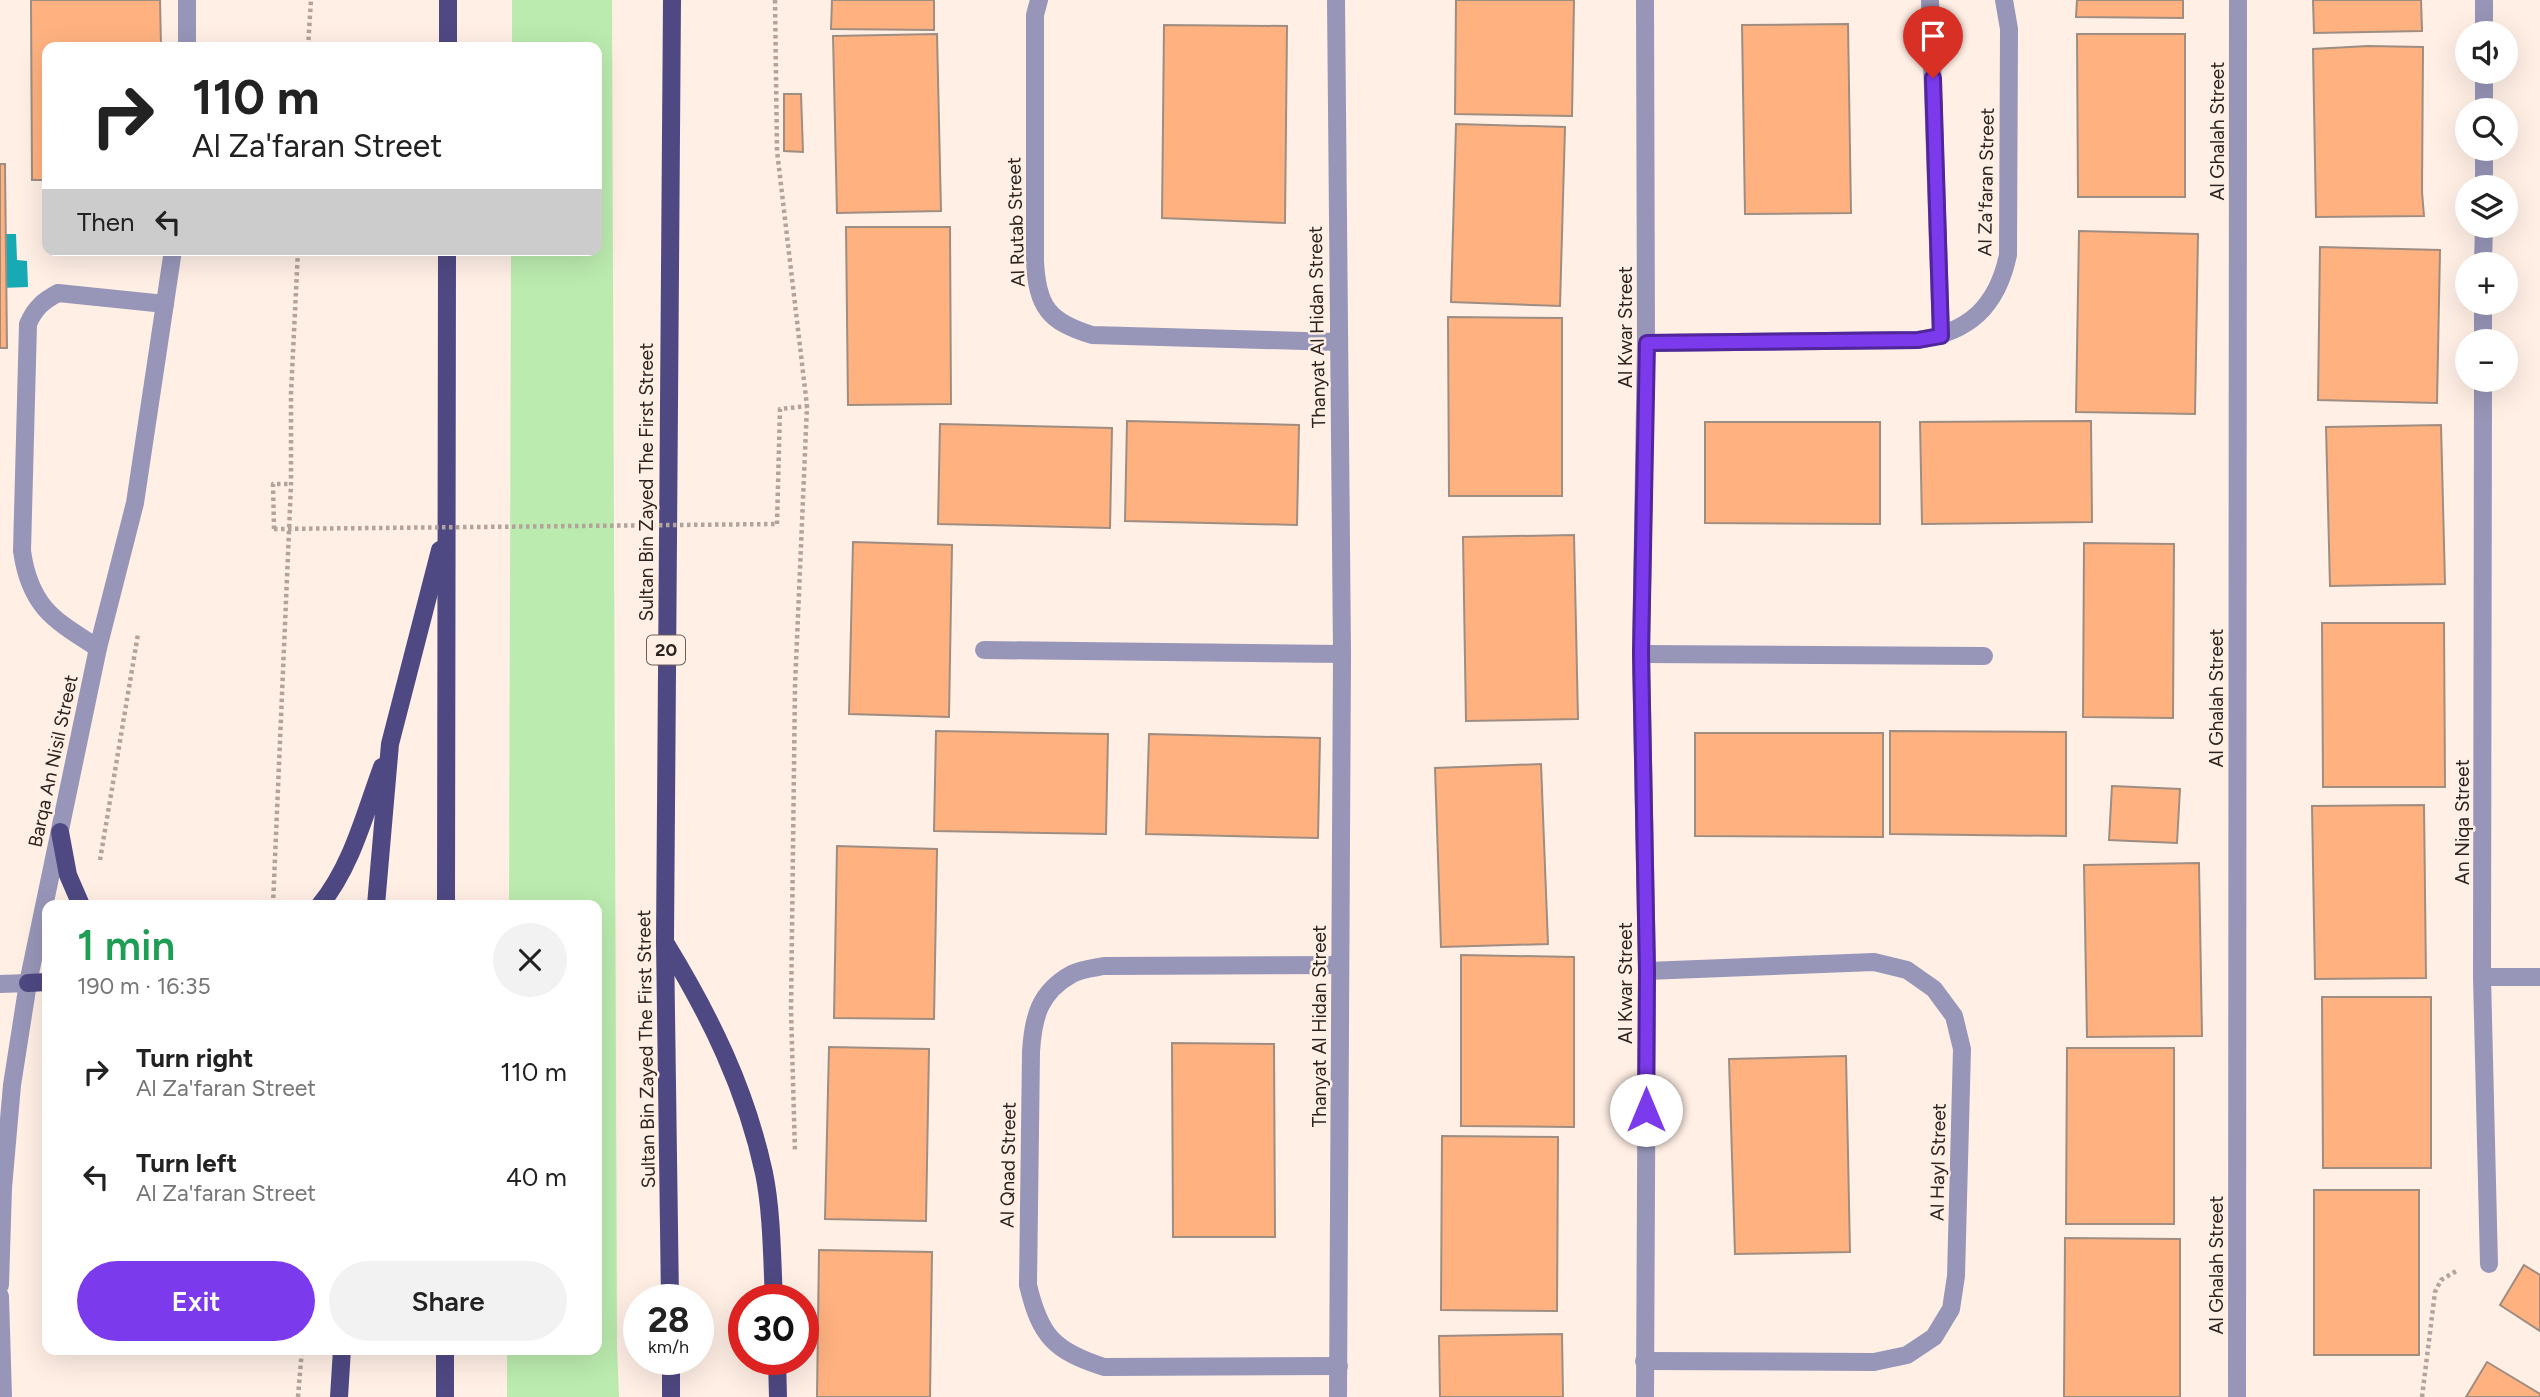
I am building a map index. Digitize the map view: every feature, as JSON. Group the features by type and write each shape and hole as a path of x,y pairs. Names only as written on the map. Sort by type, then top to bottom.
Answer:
{"main road":[{"path":"447,42 448,0"},
{"name":"Sultan Bin Zayed The First Street","path":"670,1284 665,941 671,0"},
{"path":"446,900 447,256"},
{"path":"324,900 333,889 352,849 390,744 447,526"},
{"path":"376,900 390,744"},
{"path":"60,832 68,874 79,900"},
{"path":"665,941 703,1006 728,1060 748,1117 764,1174 773,1284"},
{"path":"28,984 42,983"},
{"path":"339,1397 342,1355"},
{"path":"445,1355 445,1397"},
{"path":"671,1375 671,1397"},
{"path":"777,1375 778,1397"}],"street":[{"path":"187,0 187,42"},
{"name":"Al Rutab Street","path":"1039,0 1035,15 1035,261 1036,287 1048,311 1068,327 1093,335 1338,342"},
{"name":"Thanyat Al Hidan Street","path":"1336,0 1342,654 1338,1397"},
{"name":"Al Kwar Street","path":"1645,0 1647,343 1641,653 1647,971 1645,1397"},
{"path":"1930,0 1941,336"},
{"name":"Al Za'faran Street","path":"1647,343 1918,340 1941,336 1966,324 1987,306 2004,273 2008,255 2009,29 2004,0"},
{"name":"Al Ghalah Street","path":"2236,1397 2238,0"},
{"path":"2484,0 2484,21"},
{"name":"Barqa An Nisil Street","path":"46,900 98,648 135,503 172,256"},
{"path":"98,648 57,622 42,606 24,569 22,551 28,324 34,311 44,300 58,293 165,304"},
{"name":"An Niqa Street","path":"2483,392 2483,977 2489,1265"},
{"path":"984,650 1342,654"},
{"path":"1641,653 1984,656"},
{"name":"Barqa An Nisil Street","path":"0,1284 3,1188 11,1098 28,984 42,918"},
{"name":"Al Hayl Street","path":"1644,1361 1874,1362 1907,1355 1934,1337 1951,1309 1956,1276 1962,1049 1954,1016 1934,989 1907,970 1874,962 1647,971"},
{"name":"Al Qnad Street","path":"1339,965 1104,966 1073,973 1048,993 1033,1020 1028,1285 1035,1314 1051,1339 1075,1358 1104,1367 1339,1366"},
{"path":"2483,977 2540,977"},
{"path":"0,984 28,984"},
{"path":"0,1296 4,1397"}],"path":[{"path":"308,42 311,0"},
{"path":"775,0 777,151 807,406 795,686 792,1010 795,1157"},
{"path":"273,900 298,256"},
{"path":"291,484 272,484 274,529 777,524 780,409 807,406"},
{"path":"2422,1397 2435,1292 2441,1280 2451,1272 2489,1265"},
{"path":"298,1397 302,1355"}],"green space":[{"path":"512,0 612,0 619,1397 507,1397 507,1355 602,1355 602,900 509,900 511,256 602,256 602,42 512,42"}],"water":[{"path":"0,234 16,234 17,260 27,261 28,287 0,288"}],"building":[{"path":"31,0 160,0 161,42 42,42 42,180 32,180"},
{"path":"832,0 934,0 934,30 831,29"},
{"path":"1456,0 1574,0 1572,116 1455,114"},
{"path":"2077,0 2183,0 2183,18 2076,17"},
{"path":"2313,0 2421,0 2422,31 2314,33"},
{"path":"1848,24 1851,213 1745,214 1742,25"},
{"path":"1164,25 1287,26 1285,223 1162,218"},
{"path":"937,34 941,211 837,213 833,36"},
{"path":"2077,34 2185,34 2185,197 2078,197"},
{"path":"2423,47 2424,216 2316,217 2313,49"},
{"path":"784,94 801,94 803,152 784,151"},
{"path":"1456,124 1565,127 1560,306 1451,302"},
{"path":"0,164 5,164 7,348 0,348"},
{"path":"846,227 950,227 951,404 848,405"},
{"path":"2079,231 2198,234 2195,414 2076,412"},
{"path":"2320,247 2440,250 2437,403 2318,400"},
{"path":"1448,317 1562,318 1562,496 1449,496"},
{"path":"1127,421 1299,425 1297,525 1125,521"},
{"path":"2091,421 2092,522 1922,524 1920,422"},
{"path":"1705,422 1880,422 1880,524 1705,523"},
{"path":"940,424 1112,428 1110,528 938,524"},
{"path":"2441,425 2445,584 2330,586 2326,427"},
{"path":"1574,535 1578,719 1466,721 1463,537"},
{"path":"853,542 952,545 949,717 849,714"},
{"path":"2084,543 2174,544 2173,718 2083,717"},
{"path":"2322,623 2444,623 2445,787 2323,787"},
{"path":"936,731 1108,734 1106,834 934,831"},
{"path":"1890,731 2066,732 2066,836 1890,834"},
{"path":"1695,733 1883,733 1883,837 1695,836"},
{"path":"1149,734 1320,738 1318,838 1146,834"},
{"path":"1541,764 1548,944 1441,947 1435,768"},
{"path":"2112,786 2180,789 2177,843 2109,840"},
{"path":"2424,805 2426,978 2315,979 2312,806"},
{"path":"837,846 937,849 934,1019 834,1018"},
{"path":"2199,863 2202,1036 2087,1037 2084,865"},
{"path":"1461,955 1574,957 1574,1127 1461,1126"},
{"path":"2322,997 2431,997 2431,1168 2323,1168"},
{"path":"1172,1043 1274,1044 1275,1237 1173,1237"},
{"path":"829,1047 929,1049 926,1221 825,1219"},
{"path":"2067,1048 2174,1048 2174,1224 2066,1224"},
{"path":"1846,1056 1850,1252 1735,1254 1729,1059"},
{"path":"1442,1136 1558,1137 1557,1311 1441,1310"},
{"path":"2314,1190 2419,1190 2419,1355 2314,1355"},
{"path":"2065,1238 2180,1239 2180,1397 2064,1397"},
{"path":"819,1250 932,1252 930,1397 817,1397"},
{"path":"2524,1265 2540,1275 2540,1331 2500,1305"},
{"path":"1562,1334 1563,1397 1440,1397 1439,1336"},
{"path":"2487,1362 2540,1394 2540,1397 2466,1397"}],"route":[{"path":"1646,1110 1647,971 1641,653 1647,343 1918,340 1941,336 1933,78"}]}
